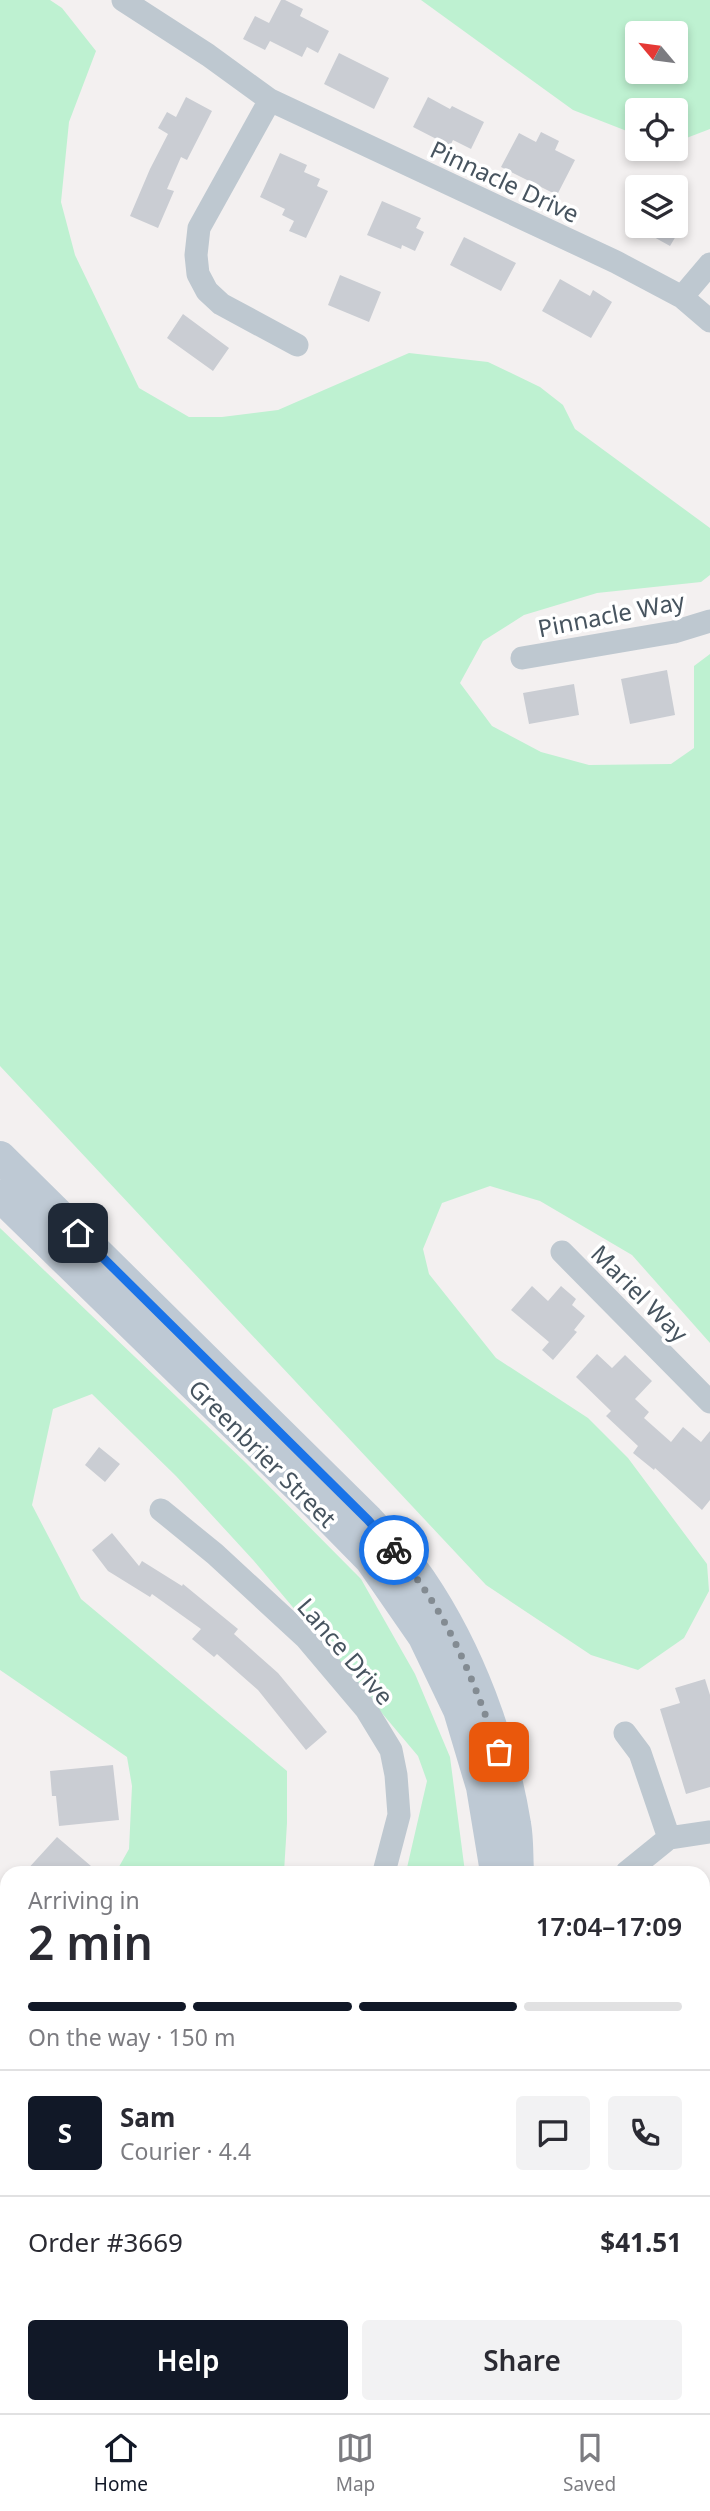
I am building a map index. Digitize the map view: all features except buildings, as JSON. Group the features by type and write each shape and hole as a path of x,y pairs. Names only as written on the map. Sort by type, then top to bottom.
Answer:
{"main road":[{"name":"Greenbrier Street","path":"0,1157 368,1520 419,1579 451,1631 499,1752 516,1826 518,1866"},
{"name":"Greenbrier Street","path":"0,1196 370,1559 424,1637 460,1710 482,1787 495,1866"}],"street":[{"name":"Pinnacle Drive","path":"123,0 208,55 270,100 616,262 682,297 710,321"},
{"path":"270,100 199,228 196,255 198,274 207,290 221,304 297,345"},
{"path":"682,297 710,264"},
{"name":"Pinnacle Way","path":"523,658 674,632 710,621"},
{"name":"Mariel Way","path":"562,1252 710,1402"},
{"name":"Lance Drive","path":"161,1510 215,1554 306,1638 366,1709 391,1750 396,1775 399,1815 386,1866"},
{"path":"625,1732 640,1753 669,1838"},
{"path":"634,1866 669,1838 710,1832"}],"green space":[{"path":"0,0 50,0 62,8 96,51 69,122 61,202 75,255 139,388 189,417 222,417 278,410 409,353 488,362 540,387 563,405 575,429 710,528 710,575 701,582 597,593 524,615 483,641 460,683 492,726 541,752 589,765 671,764 694,748 694,666 710,654 710,1343 632,1255 540,1201 490,1186 442,1203 423,1249 429,1274 496,1358 588,1418 628,1458 707,1564 709,1591 684,1638 638,1670 591,1655 486,1585 0,1066"},
{"path":"421,0 710,0 710,129 688,137 688,98 625,98 625,130 573,110"},
{"path":"0,1228 246,1463 361,1579 415,1674 450,1757 464,1866 407,1866 427,1781 418,1756 254,1561 176,1476 92,1394 53,1409 32,1505 81,1599 287,1771 284,1866 119,1866 129,1849 132,1786 127,1757 0,1670"}],"way so far":[{"path":"394,1550 419,1579 451,1631 499,1752"}],"route":[{"path":"78,1233 368,1520 394,1550"}]}
